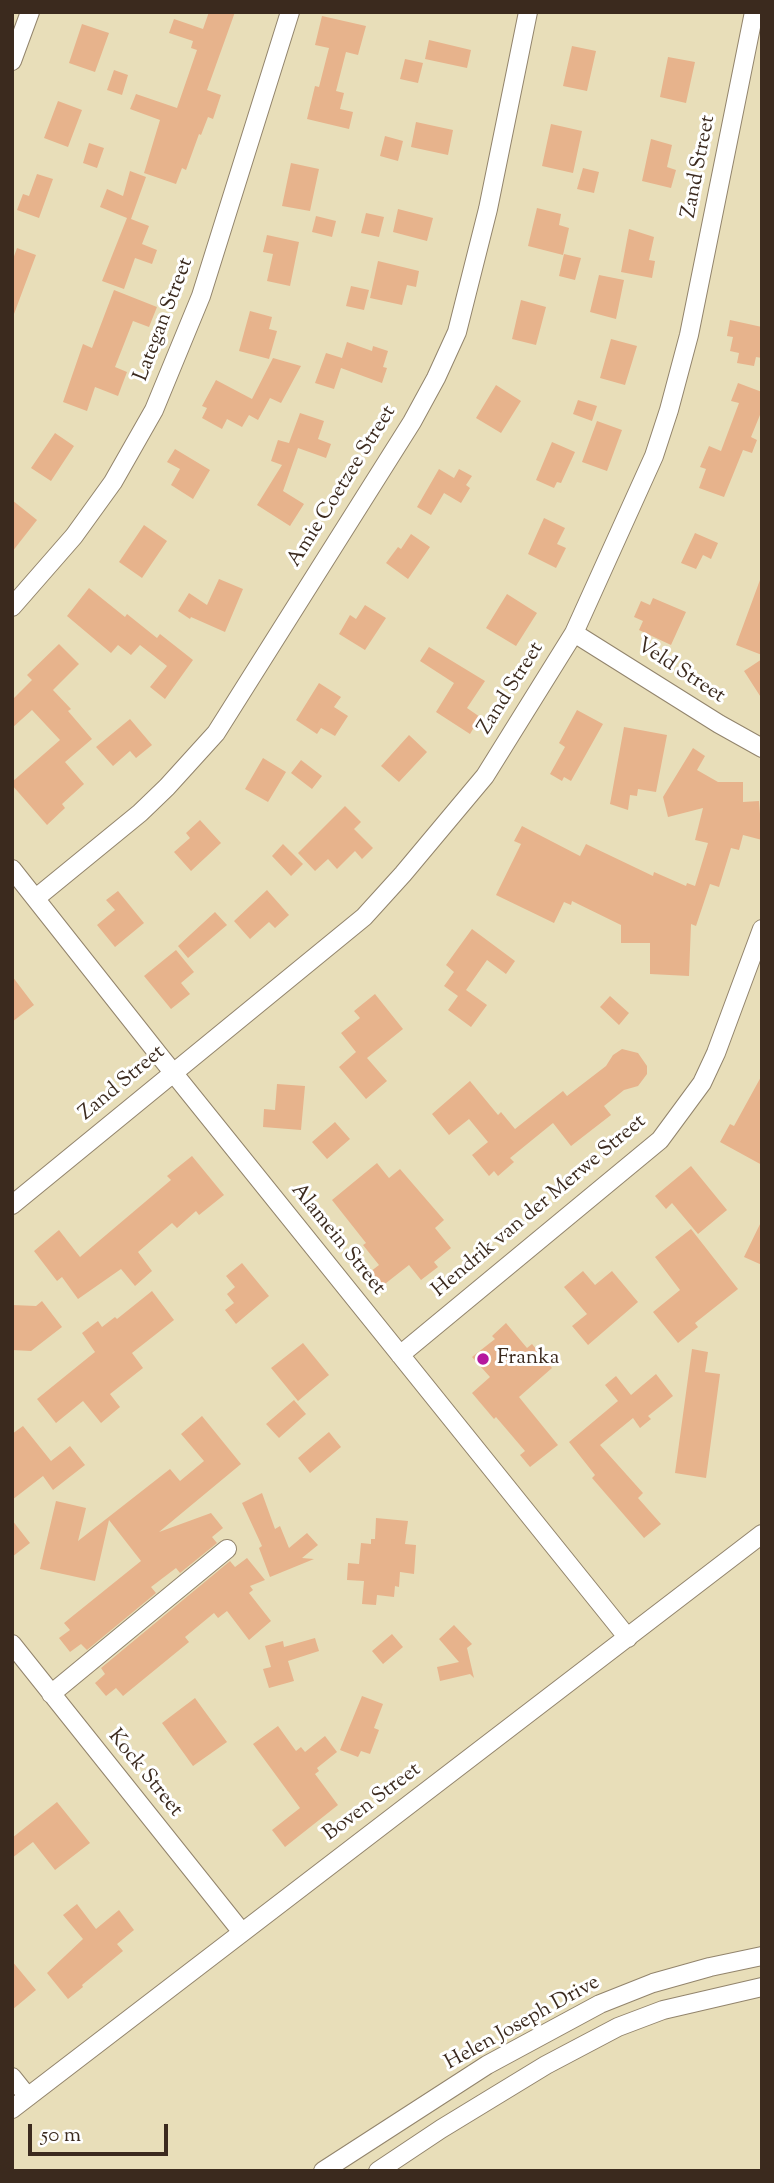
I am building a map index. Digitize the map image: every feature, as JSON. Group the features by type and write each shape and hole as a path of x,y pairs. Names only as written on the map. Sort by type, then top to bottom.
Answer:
{"street":[{"path":"12,61 30,12"},
{"name":"Lategan Street","path":"12,607 74,536 113,482 154,410 201,296 290,12"},
{"name":"Amie Coetzee Street","path":"36,898 140,813 216,733 412,422 457,332 488,209 528,12"},
{"name":"Zand Street","path":"12,1205 364,916 485,776 574,633 654,456 669,410 689,335 754,12"},
{"name":"Veld Street","path":"574,633 762,748"},
{"name":"Alamein Street","path":"12,869 628,1638"},
{"name":"Hendrik van der Merwe Street","path":"400,1355 660,1140 707,1073 762,929"},
{"name":"Boven Street","path":"12,2109 762,1534"},
{"path":"51,1693 227,1549"},
{"name":"Kock Street","path":"12,1644 241,1931"},
{"name":"Helen Joseph Drive","path":"323,2171 487,2065 600,2004 653,1983 762,1956"},
{"path":"378,2171 546,2065 618,2027 663,2010 718,1995 762,1987"},
{"path":"12,2077 28,2096"}],"building":[{"path":"209,12 235,12 207,90 221,95 213,119 208,117 186,170 182,168 176,184 144,173 160,120 130,109 136,94 177,108 197,50 191,48 193,41 169,33 174,19 203,29"},
{"path":"322,16 366,26 358,55 346,52 336,91 344,93 340,109 353,112 349,129 307,119 315,86 319,87 329,48 315,45"},
{"path":"82,24 109,33 95,72 69,63"},
{"path":"429,40 471,50 467,68 425,59"},
{"path":"572,46 596,51 587,91 563,86"},
{"path":"668,57 695,62 686,103 660,97"},
{"path":"405,59 423,63 418,83 400,79"},
{"path":"114,70 128,75 122,95 107,90"},
{"path":"58,101 82,110 68,147 44,138"},
{"path":"416,122 453,130 448,155 411,147"},
{"path":"551,124 582,131 573,173 542,166"},
{"path":"385,136 403,141 398,161 380,156"},
{"path":"651,139 672,145 667,167 676,170 671,188 642,181"},
{"path":"89,143 104,148 97,168 83,163"},
{"path":"291,163 319,169 310,211 282,206"},
{"path":"583,168 599,172 594,193 577,189"},
{"path":"130,171 146,177 131,219 149,226 142,244 157,250 152,264 135,258 124,289 102,281 127,218 100,207 107,189 123,196"},
{"path":"37,174 53,179 39,218 17,210 23,194 29,196"},
{"path":"537,208 561,214 559,225 569,228 563,255 528,246"},
{"path":"398,209 433,218 427,241 393,232"},
{"path":"366,213 384,217 379,237 361,233"},
{"path":"316,216 336,221 332,237 312,232"},
{"path":"629,229 654,237 649,260 655,261 652,278 621,272"},
{"path":"267,235 299,242 290,286 267,281 273,254 263,252"},
{"path":"17,248 36,255 14,314 12,262"},
{"path":"564,254 581,258 575,280 559,276"},
{"path":"378,261 419,271 416,287 407,285 402,305 370,298"},
{"path":"599,275 624,280 616,319 590,312"},
{"path":"351,286 369,290 364,310 346,306"},
{"path":"114,290 157,307 149,327 133,321 115,367 127,372 118,396 95,387 87,411 63,402 83,344 92,348"},
{"path":"521,300 546,307 536,345 512,339"},
{"path":"250,311 272,317 269,329 277,331 269,359 239,351"},
{"path":"730,320 762,327 762,358 756,357 754,366 737,363 739,353 730,351 733,337 727,336"},
{"path":"611,339 637,346 625,385 600,378"},
{"path":"347,342 372,351 373,346 388,351 383,367 387,368 382,383 341,368 334,389 315,383 326,353 342,358"},
{"path":"273,358 301,366 281,403 270,398 258,420 249,415 242,427 227,419 222,429 202,418 207,408 202,406 216,380 252,399"},
{"path":"738,383 762,392 762,410 751,437 757,440 752,453 743,450 724,497 699,488 706,469 700,467 709,446 721,451 739,403 731,401"},
{"path":"496,385 521,401 501,433 476,418"},
{"path":"578,400 597,406 592,421 573,414"},
{"path":"300,413 324,421 318,439 331,444 326,458 298,448 283,491 304,504 290,526 257,505 282,465 271,461 278,440 289,443"},
{"path":"597,421 622,430 607,471 582,462"},
{"path":"55,433 74,446 51,481 31,468"},
{"path":"552,442 575,452 561,483 557,482 554,488 536,480"},
{"path":"175,449 210,470 193,499 171,485 180,469 167,462"},
{"path":"439,469 454,478 459,469 472,476 466,485 470,488 461,503 444,493 431,515 417,507"},
{"path":"12,500 37,520 12,552"},
{"path":"544,518 565,528 557,544 566,548 556,568 528,554"},
{"path":"144,525 167,541 142,578 119,562"},
{"path":"695,533 718,543 711,559 703,555 696,569 681,563"},
{"path":"411,534 430,547 408,579 386,563 398,547 401,549"},
{"path":"219,579 243,589 225,632 191,617 190,619 178,611 189,593 207,605"},
{"path":"762,580 762,655 736,645"},
{"path":"89,588 125,617 127,614 157,638 160,634 193,660 165,699 150,687 167,666 140,645 131,655 118,645 111,653 67,616"},
{"path":"507,594 537,613 516,646 486,628"},
{"path":"653,598 686,612 671,645 639,630 643,621 634,617 641,601 650,605"},
{"path":"365,605 386,618 365,650 339,634 350,615 356,619"},
{"path":"59,644 79,664 53,690 71,709 68,711 92,739 65,762 84,784 62,804 65,808 47,825 12,782 60,740 32,710 12,728 12,700 32,680 27,675"},
{"path":"429,647 485,681 467,708 480,717 470,734 436,712 454,683 420,661"},
{"path":"762,659 762,699 744,671"},
{"path":"319,683 341,697 334,707 348,716 335,736 321,728 317,734 296,720"},
{"path":"577,710 603,724 571,781 564,777 562,781 550,774 565,747 559,743"},
{"path":"130,719 152,745 136,758 130,751 113,766 96,747"},
{"path":"624,727 667,735 656,792 638,789 637,796 630,795 628,810 610,804"},
{"path":"409,735 427,752 399,782 381,766"},
{"path":"693,748 705,756 697,770 718,782 743,782 743,802 759,801 762,840 743,835 739,850 731,848 719,887 710,884 696,926 691,924 689,976 650,974 650,943 621,943 621,925 572,901 571,905 564,902 554,923 496,895 521,844 514,841 522,826 580,856 586,844 653,876 654,872 686,886 687,883 695,886 708,843 695,840 703,808 668,817 663,797"},
{"path":"263,758 286,772 268,802 245,789"},
{"path":"301,760 322,776 312,789 291,773"},
{"path":"345,806 361,822 354,829 373,848 362,859 355,851 337,869 328,859 315,871 298,853"},
{"path":"200,820 221,843 191,871 174,852 190,838 186,833"},
{"path":"283,844 303,864 291,876 272,856"},
{"path":"267,890 289,915 275,928 269,922 250,939 234,921"},
{"path":"118,891 144,923 115,947 97,925 115,910 106,900"},
{"path":"215,912 227,925 188,958 178,946"},
{"path":"472,929 515,961 506,974 487,960 466,990 487,1005 471,1027 448,1010 458,996 444,986 454,972 446,965"},
{"path":"176,950 194,972 181,983 190,994 171,1009 144,976"},
{"path":"12,976 34,1005 12,1022"},
{"path":"375,994 403,1029 367,1058 387,1081 366,1099 339,1067 356,1052 341,1033 360,1018 354,1011"},
{"path":"610,996 629,1013 619,1025 600,1007"},
{"path":"622,1049 638,1053 647,1066 647,1074 638,1086 624,1090 604,1106 611,1115 571,1146 553,1123 510,1158 514,1162 498,1176 494,1171 489,1176 472,1155 488,1142 469,1119 449,1135 432,1114 470,1081 498,1115 501,1112 515,1129 563,1091 567,1096 606,1066 613,1055"},
{"path":"762,1075 762,1165 720,1142 730,1124 734,1126"},
{"path":"277,1084 305,1086 301,1130 263,1127 264,1109 275,1110"},
{"path":"335,1122 350,1139 327,1159 312,1142"},
{"path":"192,1156 224,1195 199,1215 196,1211 177,1228 172,1223 138,1252 152,1271 135,1286 121,1269 78,1299 62,1277 57,1281 34,1251 59,1230 80,1257 171,1180 167,1176"},
{"path":"377,1163 389,1178 400,1169 444,1220 435,1228 451,1248 434,1262 438,1267 421,1280 409,1265 381,1287 370,1272 379,1265 363,1245 366,1243 332,1200"},
{"path":"691,1166 727,1210 698,1234 672,1203 666,1209 655,1196"},
{"path":"762,1220 762,1265 744,1257"},
{"path":"691,1229 738,1289 695,1323 698,1327 678,1343 653,1312 680,1290 655,1257"},
{"path":"242,1263 269,1296 236,1324 225,1310 234,1303 227,1294 235,1287 226,1276"},
{"path":"583,1271 595,1285 612,1271 638,1302 588,1345 572,1326 587,1314 564,1287"},
{"path":"152,1291 174,1320 132,1353 143,1368 110,1394 120,1407 101,1423 83,1401 56,1423 37,1399 95,1352 82,1333 98,1321 102,1327 115,1317 117,1319"},
{"path":"42,1301 62,1327 31,1351 12,1350 12,1305 36,1306"},
{"path":"506,1323 527,1348 532,1344 552,1368 519,1397 558,1445 530,1467 520,1455 525,1451 472,1393 490,1377 472,1357 495,1339 492,1336"},
{"path":"303,1343 329,1375 298,1401 271,1368"},
{"path":"692,1349 708,1352 705,1372 720,1374 706,1478 675,1473"},
{"path":"656,1374 673,1396 648,1416 651,1419 640,1428 633,1418 600,1445 643,1493 638,1498 661,1524 644,1538 592,1478 595,1475 569,1442 618,1401 605,1385 616,1376 631,1395"},
{"path":"294,1400 306,1414 279,1438 266,1424"},
{"path":"202,1416 241,1464 159,1532 211,1513 223,1528 212,1537 217,1543 180,1573 176,1568 151,1587 156,1593 87,1650 81,1644 70,1652 59,1638 70,1630 64,1623 141,1561 109,1520 95,1581 40,1569 56,1501 86,1508 78,1541 170,1469 180,1481 204,1461 181,1434"},
{"path":"23,1426 51,1461 70,1446 85,1465 53,1490 43,1476 12,1500 12,1434"},
{"path":"329,1432 341,1447 310,1473 298,1458"},
{"path":"262,1493 275,1529 280,1526 289,1548 307,1533 318,1545 302,1558 314,1559 270,1577 259,1548 262,1546 242,1503"},
{"path":"376,1518 408,1521 405,1544 416,1545 414,1574 400,1572 399,1587 395,1586 394,1597 377,1595 376,1605 362,1604 364,1581 347,1580 348,1563 359,1564 361,1543 371,1544 371,1539 375,1539"},
{"path":"12,1520 30,1543 12,1557"},
{"path":"247,1558 265,1580 250,1586 253,1590 249,1593 271,1621 249,1640 227,1611 218,1618 214,1613 185,1637 189,1642 123,1696 116,1688 106,1696 95,1683 105,1674 101,1668 230,1561 235,1567"},
{"path":"454,1625 472,1644 467,1648 474,1678 470,1674 440,1681 437,1667 459,1662 439,1639"},
{"path":"392,1634 403,1647 383,1664 372,1651"},
{"path":"315,1638 319,1651 288,1661 294,1681 269,1688 263,1669 271,1667 265,1646 283,1641 284,1647"},
{"path":"362,1696 383,1704 374,1728 379,1730 370,1754 361,1751 358,1757 340,1750"},
{"path":"195,1698 227,1742 193,1766 162,1723"},
{"path":"278,1726 296,1751 301,1747 305,1752 325,1736 337,1752 317,1768 319,1771 315,1774 338,1805 285,1847 272,1830 300,1808 253,1744"},
{"path":"57,1802 90,1843 55,1870 33,1842 12,1858 12,1838"},
{"path":"77,1904 96,1929 119,1910 134,1930 117,1944 123,1951 68,1999 47,1973 83,1939 63,1915"},
{"path":"12,1961 36,1990 12,2010"}],"place":[{"name":"Franka","path":"483,1359"}]}
